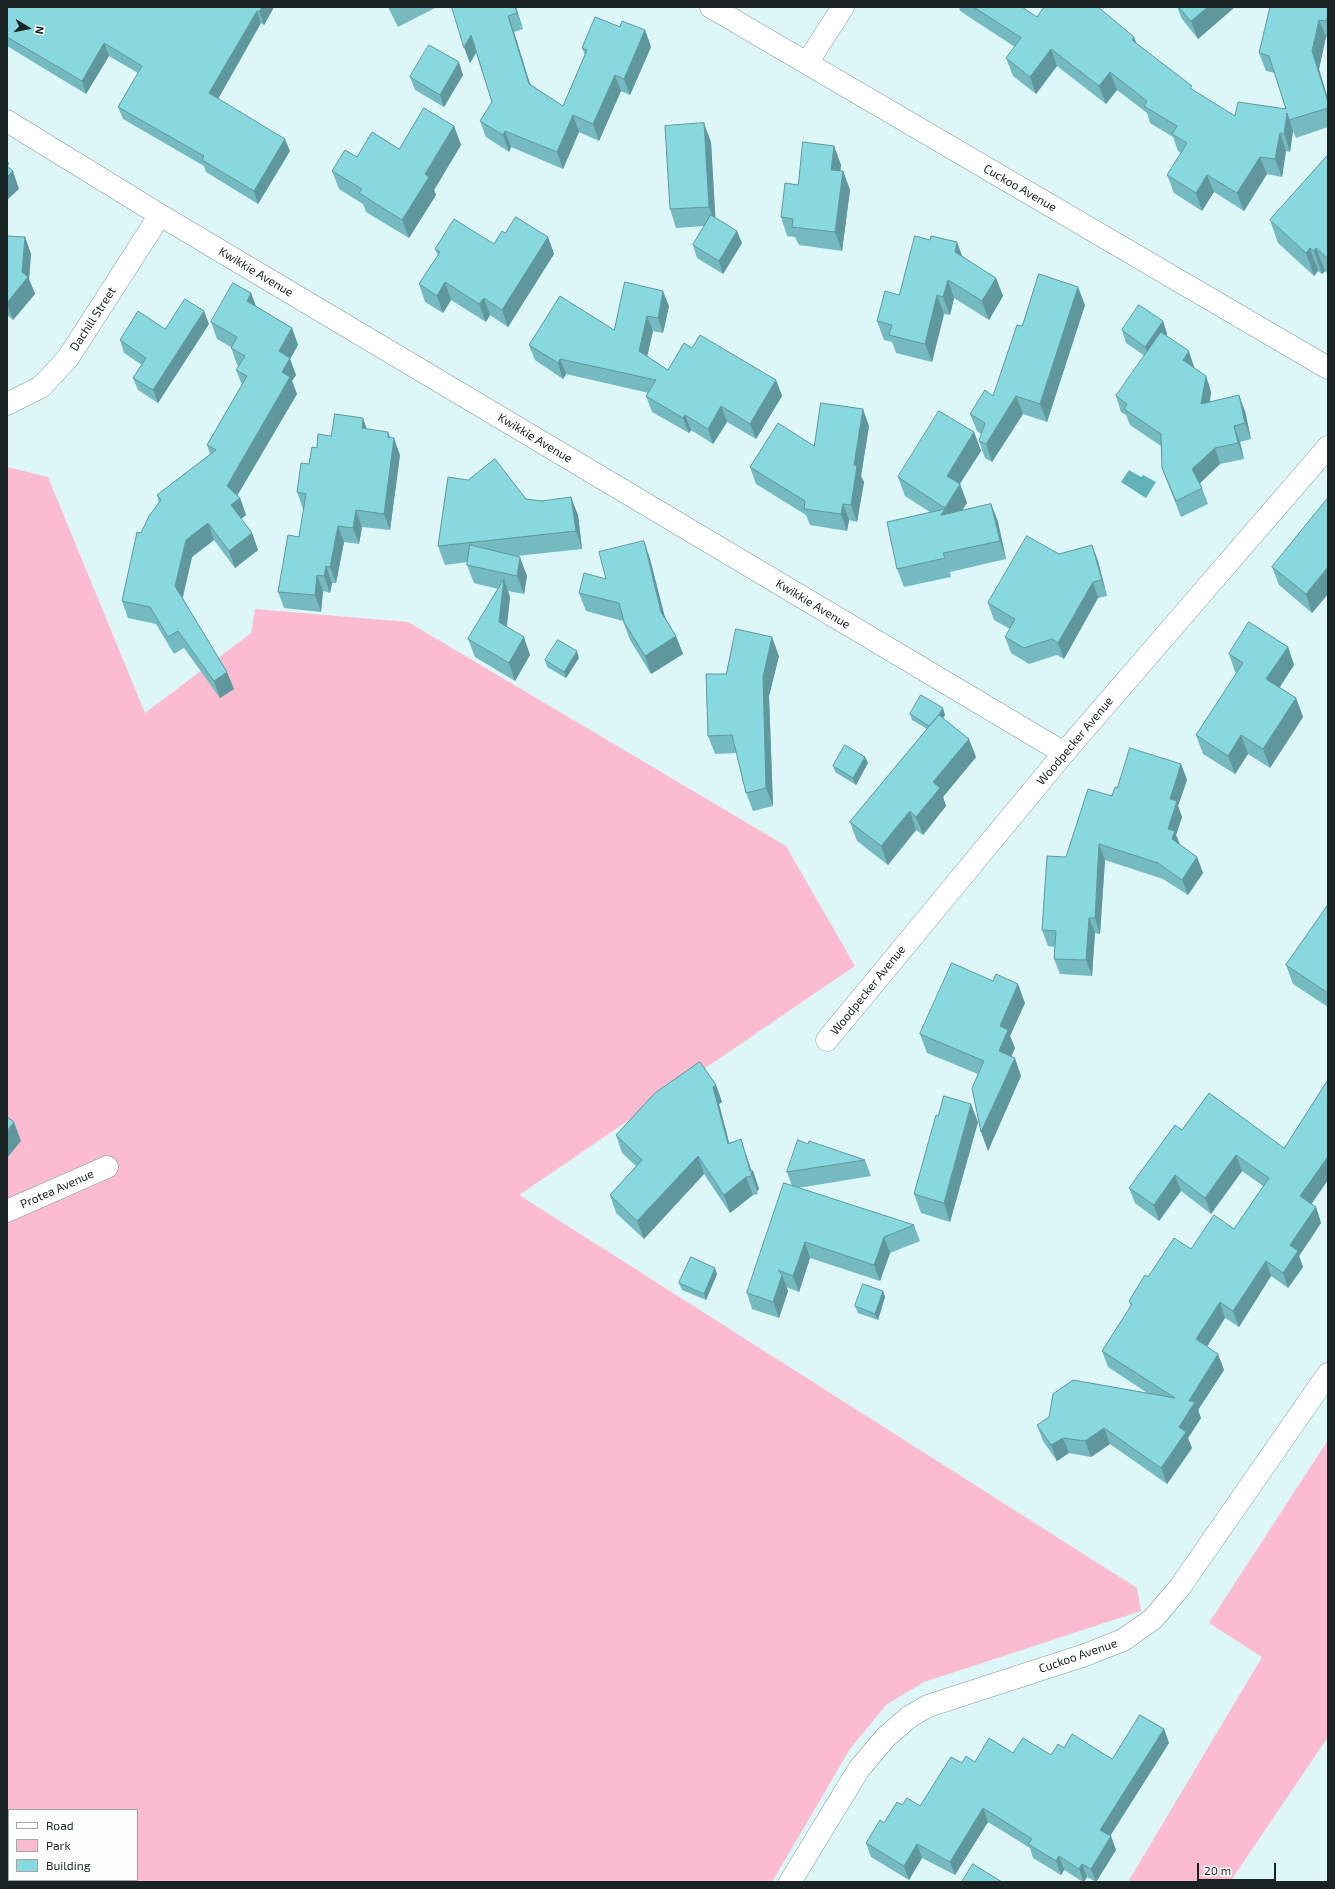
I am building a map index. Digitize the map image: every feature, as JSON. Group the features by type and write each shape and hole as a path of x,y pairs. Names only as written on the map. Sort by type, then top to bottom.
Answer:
{"street":[{"name":"Cuckoo Avenue","path":"711,7 1328,368"},
{"path":"807,63 843,7"},
{"name":"Kwikkie Avenue","path":"7,121 160,214 1064,753"},
{"name":"Dachill Street","path":"7,404 41,387 68,358 160,214"},
{"name":"Woodpecker Avenue","path":"827,1040 1064,753 1328,447"},
{"name":"Protea Avenue","path":"7,1211 107,1167"},
{"name":"Cuckoo Avenue","path":"790,1882 859,1769 886,1736 909,1717 928,1706 967,1692 1085,1655 1123,1640 1153,1619 1180,1587 1328,1374"}],"green space":[{"path":"7,467 48,477 145,713 251,633 255,609 408,622 786,846 855,966 519,1195 1137,1588 1141,1611 924,1682 886,1705 850,1749 772,1882 7,1882"},
{"path":"1328,1440 1328,1737 1230,1882 1128,1882 1262,1657 1209,1623"}],"water":[{"path":"1129,470 1141,477 1143,475 1156,482 1146,498 1121,482"}],"building":[{"path":"7,7 262,7 259,12 257,11 209,93 285,139 254,191 202,160 204,156 118,107 142,66 104,43 82,81 7,37"},
{"path":"452,7 515,7 517,13 508,16 529,84 563,106 587,50 582,48 595,17 620,27 622,21 645,30 624,79 615,75 593,124 573,115 557,152 505,131 503,135 480,121 492,102 471,35 464,47"},
{"path":"974,7 1022,7 1037,17 1044,7 1098,7 1134,37 1132,40 1192,86 1190,88 1235,116 1238,102 1286,109 1269,56 1259,53 1270,7 1328,7 1326,21 1319,20 1312,51 1328,102 1328,108 1289,120 1287,113 1284,134 1280,133 1275,159 1260,157 1237,193 1207,175 1196,193 1167,175 1187,143 1172,134 1177,126 1144,106 1147,101 1110,72 1099,86 1051,49 1030,77 1006,58 1021,38"},
{"path":"1179,7 1208,7 1191,21"},
{"path":"429,45 459,62 440,95 410,77"},
{"path":"424,108 454,126 425,174 429,177 402,220 359,193 362,189 332,171 345,150 357,157 372,132 399,149"},
{"path":"704,123 709,207 670,209 665,126"},
{"path":"803,142 834,146 831,170 843,171 835,232 792,227 793,219 781,217 785,183 798,185"},
{"path":"1328,155 1328,259 1316,248 1314,251 1310,248 1306,253 1270,220"},
{"path":"7,166 13,171 7,177"},
{"path":"711,215 737,231 719,261 693,245"},
{"path":"516,217 548,237 502,310 484,298 479,304 445,282 437,296 419,284 440,252 435,249 454,219 494,244 502,231 505,233"},
{"path":"7,236 25,237 22,272 28,277 7,303"},
{"path":"915,236 930,240 931,236 957,242 955,252 996,278 982,301 948,280 943,297 937,295 925,344 889,335 892,325 877,321 885,291 899,295"},
{"path":"1039,274 1078,287 1040,404 1016,396 986,444 979,441 985,423 970,414 985,390 993,396 1017,325 1022,326"},
{"path":"625,282 663,291 658,318 647,316 639,351 668,370 684,343 692,348 700,335 776,380 750,424 721,406 708,429 685,415 683,418 646,396 656,380 560,359 558,363 529,345 560,296 614,330"},
{"path":"233,283 251,293 247,301 292,328 279,351 290,358 282,372 290,377 227,486 240,498 231,505 252,533 229,551 208,523 186,540 175,586 227,672 214,681 178,631 168,637 150,607 122,601 137,532 141,533 149,516 161,500 157,495 216,450 207,445 247,376 236,370 245,356 231,348 237,337 211,322"},
{"path":"185,299 204,311 153,390 133,378 146,358 120,340 138,311 165,329"},
{"path":"1139,305 1163,321 1145,347 1122,330"},
{"path":"1161,332 1189,351 1183,360 1206,376 1201,404 1239,395 1245,423 1234,426 1238,443 1215,448 1192,469 1202,488 1176,501 1162,468 1161,434 1124,409 1127,404 1116,396"},
{"path":"821,403 863,409 854,465 857,466 851,505 843,504 841,514 804,509 805,501 750,467 778,423 814,446"},
{"path":"939,411 974,432 947,476 960,484 945,508 898,477"},
{"path":"335,414 363,418 362,428 388,432 388,437 394,438 384,514 356,510 353,528 338,526 330,567 326,566 324,576 317,575 315,595 278,592 288,535 299,537 306,494 297,492 301,463 309,464 312,447 317,448 318,434 331,436"},
{"path":"495,459 526,499 542,501 571,497 576,531 438,546 448,477 468,480"},
{"path":"1328,498 1328,567 1306,594 1272,567"},
{"path":"991,504 1000,541 943,553 945,558 897,569 887,522 945,509 941,515"},
{"path":"1027,536 1059,554 1092,545 1102,580 1093,582 1058,643 1052,639 1024,648 1005,637 1015,619 988,603"},
{"path":"644,541 661,612 676,636 645,656 624,622 619,603 579,593 584,573 606,579 599,552"},
{"path":"470,545 520,557 517,576 467,565"},
{"path":"504,579 499,622 524,637 509,663 468,639"},
{"path":"1249,622 1288,647 1266,679 1296,698 1263,749 1241,735 1228,756 1196,735 1243,663 1229,654"},
{"path":"736,629 772,637 763,677 766,788 746,793 732,735 708,736 706,674 726,674"},
{"path":"558,640 577,651 564,672 545,660"},
{"path":"921,695 943,708 929,726 910,714"},
{"path":"939,715 969,739 933,782 940,788 916,817 910,811 881,846 850,822"},
{"path":"845,745 865,757 853,778 833,766"},
{"path":"1130,748 1181,764 1170,799 1177,801 1168,829 1175,831 1172,839 1197,857 1182,880 1158,863 1099,844 1095,918 1089,918 1086,960 1054,959 1056,931 1042,930 1047,856 1066,857 1088,789 1112,796 1115,787 1117,788"},
{"path":"1328,905 1328,993 1286,965"},
{"path":"952,963 993,981 996,974 1018,984 1000,1026 1008,1030 999,1051 1015,1058 981,1132 972,1088 984,1061 920,1034"},
{"path":"700,1062 716,1085 713,1087 728,1144 741,1139 750,1171 753,1171 751,1173 752,1176 746,1177 724,1195 698,1156 637,1221 610,1195 642,1160 616,1135 655,1093"},
{"path":"1328,1080 1328,1159 1327,1158 1300,1196 1316,1207 1290,1245 1298,1251 1283,1273 1266,1261 1233,1311 1220,1302 1196,1339 1218,1354 1189,1401 1195,1402 1179,1427 1186,1432 1161,1468 1104,1428 1085,1441 1063,1438 1051,1445 1037,1425 1049,1417 1053,1394 1073,1380 1175,1398 1102,1351 1132,1304 1129,1301 1145,1275 1148,1277 1174,1238 1191,1249 1214,1215 1234,1229 1269,1178 1236,1155 1205,1198 1175,1175 1154,1205 1129,1188 1175,1125 1182,1130 1209,1093 1284,1148"},
{"path":"944,1096 971,1104 944,1203 914,1194 936,1115 938,1116"},
{"path":"7,1117 14,1122 7,1131"},
{"path":"798,1140 808,1144 809,1141 865,1160 787,1172"},
{"path":"784,1183 914,1225 884,1237 874,1265 805,1242 793,1276 778,1270 782,1275 773,1302 747,1293"},
{"path":"691,1257 715,1268 704,1294 679,1283"},
{"path":"863,1284 883,1291 875,1314 855,1306"},
{"path":"1140,1715 1164,1729 1100,1830 1111,1836 1091,1869 1082,1864 1079,1869 1059,1856 1056,1861 1028,1844 1032,1839 983,1808 950,1862 917,1844 904,1866 866,1843 880,1820 884,1823 897,1802 902,1805 907,1798 920,1806 951,1757 962,1763 966,1756 975,1762 989,1738 1013,1753 1023,1738 1051,1755 1058,1744 1064,1748 1072,1734 1112,1759"},
{"path":"973,1864 1002,1882 962,1882"}]}
